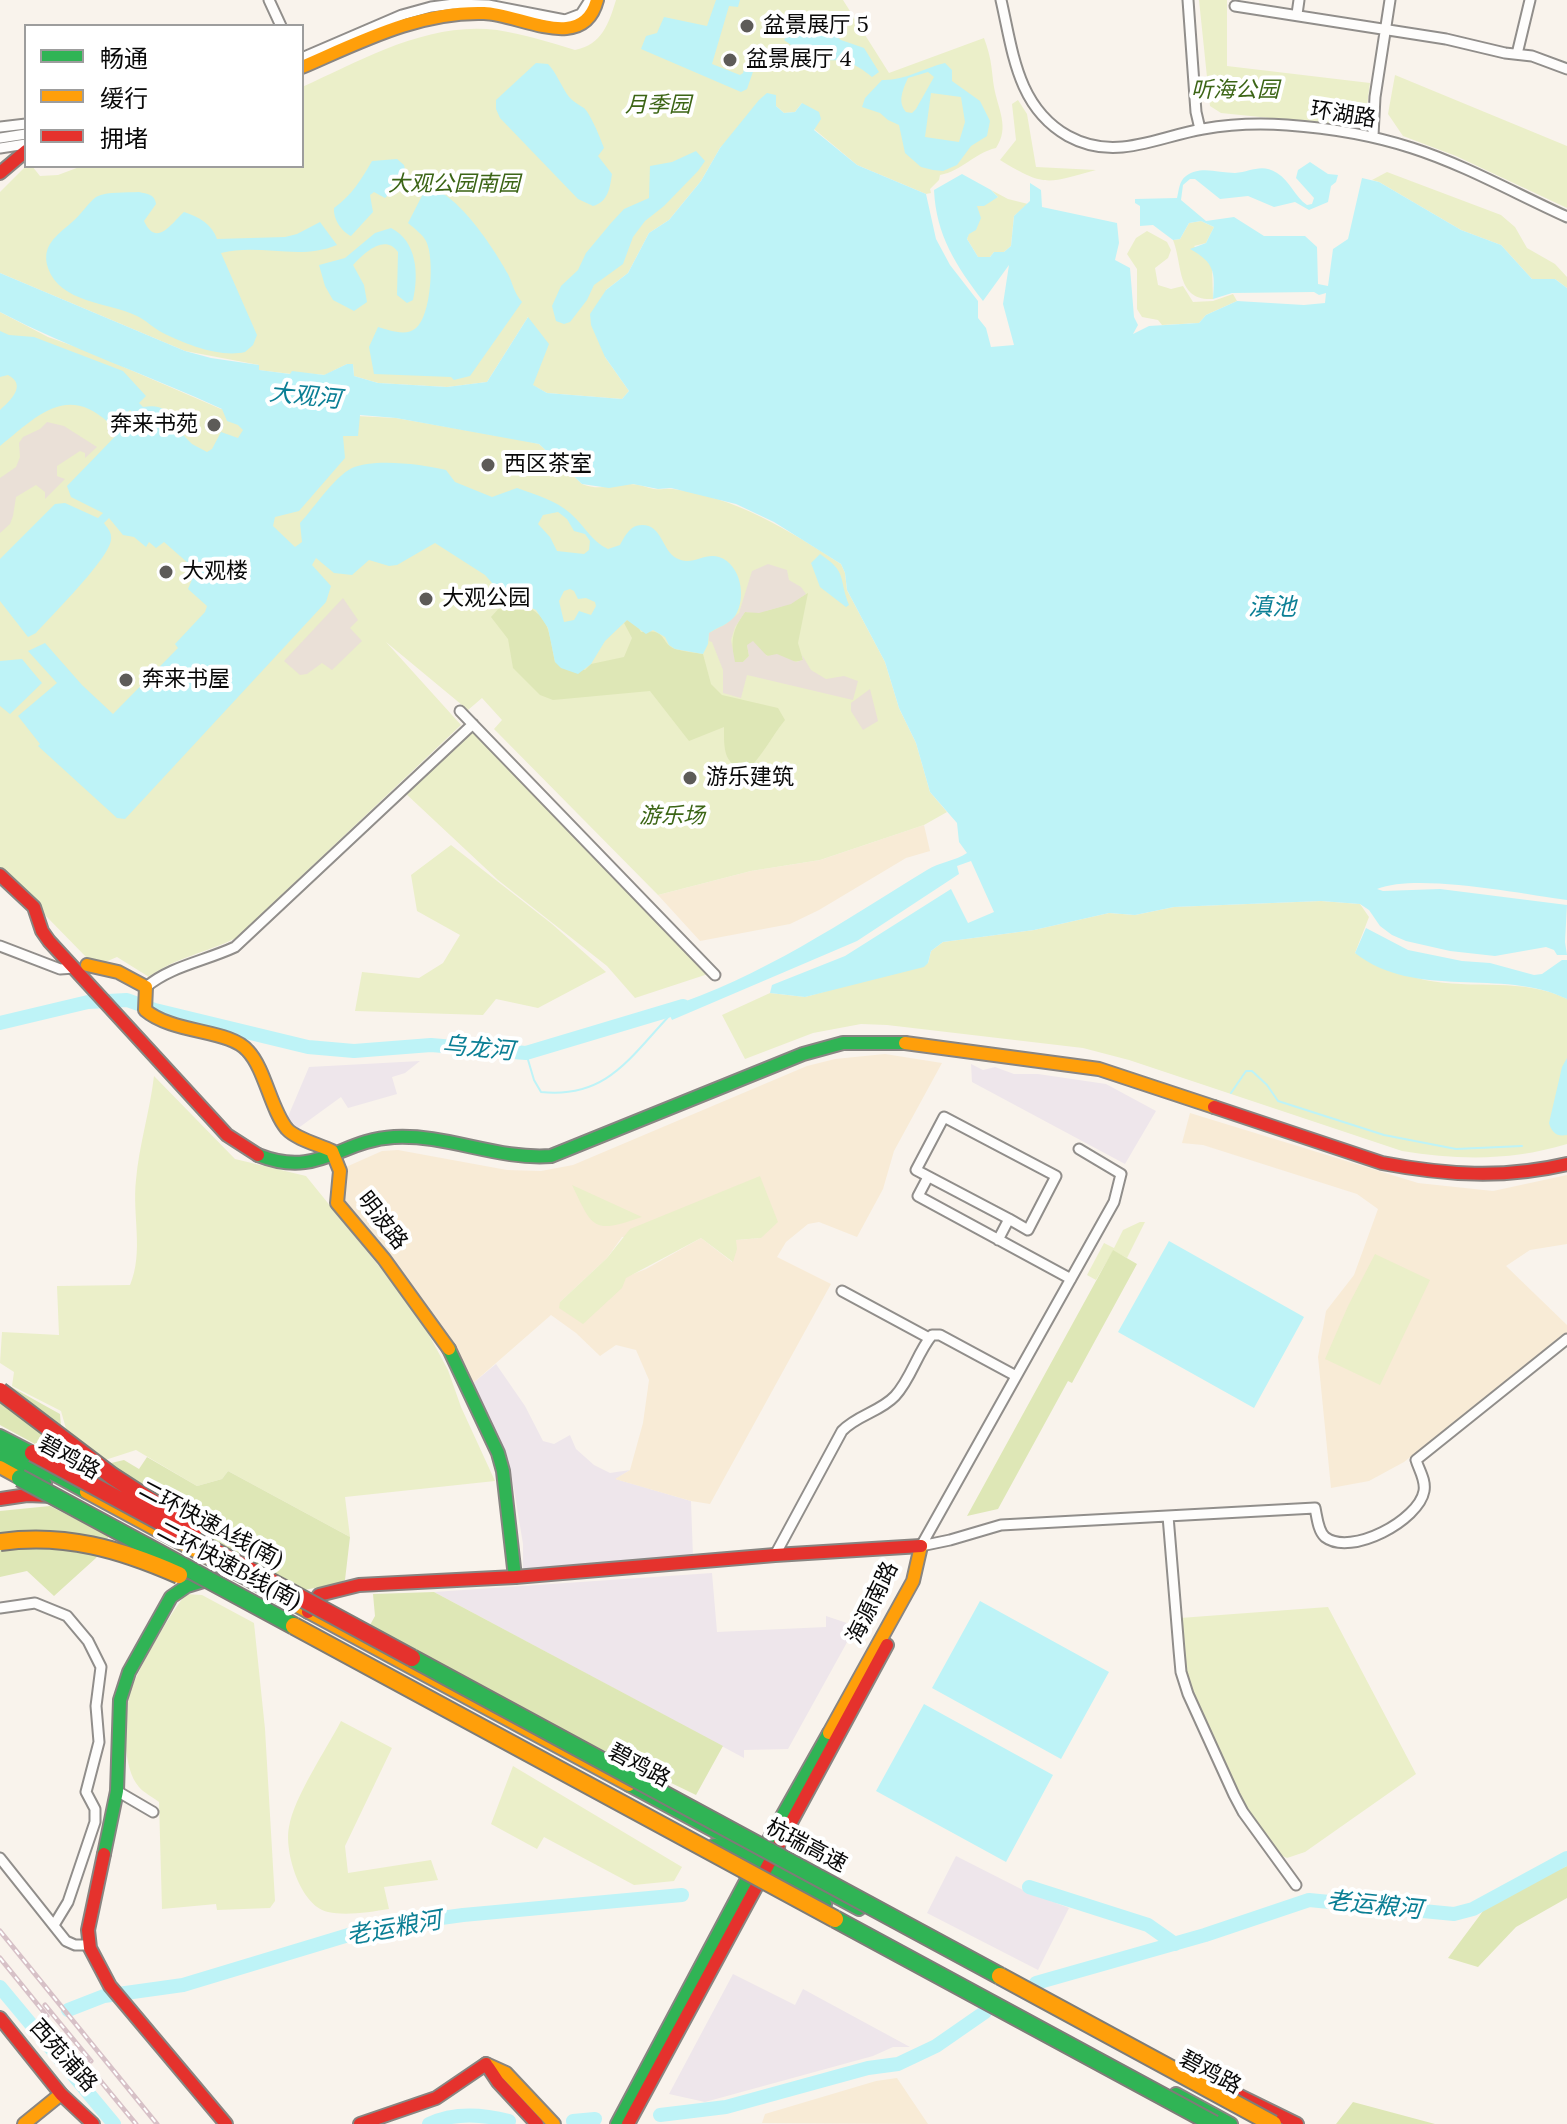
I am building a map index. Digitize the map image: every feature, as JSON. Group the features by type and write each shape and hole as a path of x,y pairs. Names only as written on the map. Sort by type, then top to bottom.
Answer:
{"main road":[{"path":"304,66 387,30 445,14 488,13 569,29 590,17 597,0"},
{"path":"0,173 24,153"},
{"path":"0,875 34,907 42,931 83,972 110,1007 235,1141 260,1155 289,1163 309,1163 375,1140 403,1137 519,1157 551,1156 803,1054 843,1043 875,1042 921,1044 1099,1069 1382,1163 1413,1170 1505,1175 1567,1164"},
{"path":"83,972 103,967 136,979 154,1018 239,1043 248,1050 288,1130 327,1148 335,1156"},
{"name":"明波路","path":"335,1156 340,1171 337,1203 384,1259 446,1342 498,1453 515,1577"},
{"path":"0,1391 128,1487 313,1610 319,1595 359,1585 515,1577 921,1546"},
{"name":"二环快速A线(南)","path":"0,1436 313,1610"},
{"name":"碧鸡路","path":"0,1445 158,1548 1258,2124"},
{"name":"碧鸡路","path":"0,1458 313,1610 1231,2124"},
{"name":"二环快速B线(南)","path":"0,1467 438,1704"},
{"path":"0,1499 45,1495 83,1498"},
{"path":"0,1542 68,1538 127,1552 438,1704 1214,2124"},
{"name":"海源南路","path":"617,2124 919,1588 925,1560 921,1546"},
{"path":"158,1548 168,1574 171,1597"},
{"path":"214,1578 187,1586 171,1597 129,1672 120,1700 117,1791 90,1911 90,1945 110,1986 226,2124"},
{"name":"杭瑞高速","path":"313,1610 1273,2124"},
{"name":"海源南路","path":"628,2124 762,1864"},
{"path":"1040,1998 1297,2124"},
{"name":"西苑浦路","path":"0,2018 61,2094 93,2124"},
{"path":"360,2124 436,2098 486,2064"},
{"path":"486,2064 498,2082 537,2124"},
{"path":"486,2064 506,2073 554,2124"},
{"path":"24,2124 61,2094"}],"street":[{"path":"269,0 280,24"},
{"path":"304,57 386,22 431,7 488,5 565,20 581,14 590,0"},
{"name":"环湖路","path":"1001,0 1021,83 1032,104 1054,126 1084,143 1121,149 1200,129 1265,124 1373,136 1436,157 1567,217"},
{"path":"1188,0 1196,112 1200,129"},
{"path":"1297,14 1299,0"},
{"path":"1373,136 1375,97 1390,0"},
{"path":"1517,54 1530,0"},
{"path":"1235,6 1297,14 1532,56 1567,69"},
{"path":"0,127 24,124"},
{"path":"0,138 24,134"},
{"path":"0,148 24,144"},
{"path":"460,711 715,975"},
{"path":"146,997 163,973 235,947 473,724"},
{"path":"0,946 60,969 83,972"},
{"path":"944,1117 1056,1176 1028,1230 1009,1219 916,1170 944,1117"},
{"path":"921,1546 1114,1202 1121,1174 1079,1149"},
{"path":"928,1177 918,1196 1071,1279"},
{"path":"998,1240 1009,1219"},
{"path":"842,1291 929,1338 940,1335 1016,1376"},
{"path":"775,1555 842,1431 849,1424 883,1407 900,1391 929,1338"},
{"path":"921,1546 1001,1525 1315,1508 1321,1533 1327,1539 1368,1540 1399,1521 1421,1499 1423,1479 1416,1460 1567,1339"},
{"path":"1168,1516 1181,1672 1188,1694 1243,1812 1296,1885"},
{"path":"0,1608 35,1603 67,1616 88,1641 101,1667 96,1706 99,1742 86,1792 95,1809 95,1822 68,1902 54,1925"},
{"path":"117,1791 153,1812"},
{"path":"0,1858 66,1941 75,1945 90,1945"}],"shaded area":[{"path":"47,422 64,426 97,447 85,458 85,453 80,451 57,466 57,476 65,479 45,499 45,492 36,485 16,497 10,524 0,533 0,478 16,467 20,457 19,443 23,437"},
{"path":"768,564 787,570 789,580 806,594 791,604 759,613 745,612 731,640 735,662 743,662 749,656 747,645 753,641 767,656 777,654 796,662 803,660 802,655 811,670 826,679 844,676 858,681 853,700 747,675 741,698 723,693 723,670 709,641 709,633 739,613 752,571"},
{"path":"343,598 358,620 350,628 362,641 332,670 322,663 307,674 300,675 284,661"},
{"path":"870,689 878,721 863,730 851,711 851,703"},
{"path":"924,825 930,851 906,858 790,924 700,941 658,895 751,871 820,860"},
{"path":"885,1054 942,1063 894,1151 883,1189 857,1237 819,1222 808,1224 786,1242 777,1257 831,1284 710,1504 615,1479 630,1470 643,1423 649,1380 636,1350 616,1345 600,1356 551,1315 472,1384 453,1344 416,1290 344,1199 346,1167 382,1151 398,1150 507,1170 541,1171 573,1165 807,1066 835,1059","holes":["622,1237 761,1238 736,1240 732,1262 701,1238 646,1269 560,1302 607,1258"]},
{"path":"420,1061 405,1073 392,1077 397,1094 348,1108 341,1097 297,1129 287,1119 309,1067"},
{"path":"971,1064 983,1070 995,1067 1014,1074 1038,1074 1106,1084 1156,1111 1125,1164 972,1082"},
{"path":"1190,1113 1418,1183 1493,1191 1567,1175 1567,1244 1530,1250 1506,1266 1567,1325 1567,1333 1404,1462 1369,1481 1331,1488 1318,1357 1326,1311 1354,1275 1378,1209 1357,1194 1203,1145 1182,1143"},
{"path":"496,1364 525,1406 543,1441 554,1444 570,1435 576,1449 594,1465 610,1473 630,1470 616,1479 691,1501 693,1558 523,1572 523,1544 512,1478 506,1457 472,1384"},
{"path":"712,1573 717,1632 826,1627 826,1616 856,1626 788,1749 744,1750 744,1758 434,1592"},
{"path":"956,1856 1025,1891 1069,1908 1038,1970 927,1913"},
{"path":"733,1974 795,2005 803,1989 910,2047 893,2047 873,2056 705,2102 669,2094"},
{"path":"897,2078 928,2124 762,2123 765,2114 876,2081"}],"green space":[{"name":"大观公园南园","path":"616,0 843,0 889,73 984,38 1002,118 1002,133 996,148 940,175 930,189 931,193 926,194 857,165 814,129 802,103 795,112 784,113 776,106 776,96 720,148 701,181 669,220 649,233 628,273 606,290 605,357 629,391 622,399 547,393 532,385 528,317 487,382 447,387 378,383 354,376 353,364 325,375 291,374 258,370 259,365 185,351 0,273 0,192 24,168 34,168 40,176 58,175 77,168 304,168 304,86 396,45 446,31 497,30 575,50 592,43 607,25"},
{"name":"听海公园","path":"1199,0 1227,0 1227,66 1370,83 1366,113 1349,126 1221,113 1210,106"},
{"path":"1395,75 1567,146 1567,208 1456,156 1403,136 1388,114"},
{"path":"1018,100 1027,114 1036,167 1096,170 1047,180 1028,175 1000,160 1016,140 1012,104"},
{"path":"1387,172 1501,215 1515,227 1527,248 1555,264 1567,277 1567,288 1555,279 1532,279 1501,245 1461,230 1372,180"},
{"path":"991,190 1008,199 1028,204 1014,216 1011,246 1004,252 994,252 990,257 978,257 967,239 977,205 998,197"},
{"path":"1201,221 1214,227 1206,243 1194,246 1212,265 1213,299 1201,298 1187,288 1173,240 1180,239 1189,223"},
{"path":"1147,231 1167,242 1171,250 1168,258 1155,268 1158,285 1171,289 1183,286 1193,302 1213,301 1233,294 1237,301 1206,315 1199,323 1162,325 1158,320 1142,317 1137,309 1137,269 1127,254 1136,238"},
{"name":"大观公园","path":"0,312 48,337 221,409 396,418 521,440 539,444 582,484 600,487 633,484 696,493 740,507 781,527 841,564 847,590 885,662 899,708 916,743 930,792 947,812 924,825 820,860 751,871 658,895 494,729 502,720 482,698 468,710 386,642 461,725 236,938 169,965 149,977 117,957 103,963 88,959 0,869"},
{"path":"808,593 798,643 803,660 781,660 747,645 749,656 743,662 734,662 734,636 745,612 778,607"},
{"path":"509,597 532,609 544,621 555,662 585,670 591,664 624,657 632,638 624,623 627,620 637,625 641,632 660,634 670,647 703,654 711,684 722,695 778,708 785,720 746,771 733,764 726,755 724,727 689,741 650,691 553,700 540,695 513,668 508,639 491,617"},
{"path":"471,730 708,974 635,998 607,966 498,880 404,792"},
{"path":"451,845 552,924 606,972 538,1008 496,999 483,1015 355,1011 362,972 419,978 443,963 460,935 417,911 411,875"},
{"path":"1321,901 1360,904 1369,917 1355,953 1399,972 1443,983 1533,988 1567,999 1567,1144 1526,1154 1485,1157 1402,1151 1129,1060 1083,1048 887,1025 861,1024 813,1033 745,1059 722,1015 770,993 805,997 928,963 931,951 943,942 1034,930 1109,913 1135,915 1174,907"},
{"path":"154,1076 235,1159 306,1176 417,1313 448,1370 461,1407 495,1481 345,1497 350,1537 228,1471 222,1479 197,1486 136,1450 102,1461 68,1436 61,1411 12,1386 14,1372 0,1363 2,1332 59,1335 57,1286 130,1285 137,1247 137,1167"},
{"path":"760,1176 778,1222 761,1238 736,1240 733,1262 701,1238 626,1278 622,1288 583,1324 559,1308 560,1302 607,1258 630,1229"},
{"path":"572,1185 642,1217 613,1225 596,1224 585,1211"},
{"path":"1145,1222 1127,1258 1113,1251 1096,1280 1087,1275 1104,1243 1114,1248 1123,1230"},
{"path":"1113,1250 1137,1264 1072,1383 1068,1381 998,1509 967,1516"},
{"path":"1375,1254 1430,1280 1380,1385 1325,1359"},
{"path":"6,1384 60,1414 63,1453 85,1469 124,1460 139,1469 147,1457 197,1486 222,1479 228,1471 350,1537 345,1580 304,1590 0,1425 0,1395"},
{"path":"50,1506 109,1536 96,1558 54,1596 27,1571 0,1577 0,1511"},
{"path":"434,1592 723,1746 696,1795 572,1735 370,1625 375,1616 373,1594"},
{"path":"186,1594 202,1595 254,1623 265,1729 275,1901 270,1908 217,1910 216,1904 162,1909 159,1802 133,1779 127,1757 126,1719 129,1697 138,1674"},
{"path":"1328,1607 1416,1774 1305,1852 1287,1858 1274,1852 1243,1806 1190,1693 1181,1663 1180,1618"},
{"path":"341,1721 392,1748 345,1846 348,1873 431,1860 438,1880 384,1887 389,1909 342,1914 318,1908 302,1889 292,1863 288,1837 292,1815"},
{"path":"513,1766 682,1867 674,1881 634,1885 544,1837 537,1849 491,1824"},
{"path":"1567,1866 1567,1898 1516,1927 1478,1967 1448,1958 1489,1903"},
{"path":"1353,2102 1435,2124 1336,2124"}],"water":[{"path":"716,0 740,0 738,7 729,6 712,64 740,75 747,60 756,63 747,89 741,92 641,49 646,36 657,33 664,17 707,26"},
{"path":"809,25 825,28 841,40 864,48 879,72 872,77 853,64 838,60 800,59 784,40 789,34"},
{"path":"536,63 548,64 569,97 584,108 598,133 604,148 598,156 612,174 607,194 598,204 593,206 578,199 500,118 496,109 496,100"},
{"path":"945,63 952,70 952,81 980,101 990,121 987,136 971,146 957,165 943,171 921,167 905,153 899,125 880,113 862,107 865,98 882,80","holes":["928,72 934,77 916,109 912,113 906,112 901,100 908,78","931,93 961,97 965,122 959,142 925,137"]},
{"name":"滇池","path":"767,93 776,95 776,106 784,113 795,112 802,103 819,112 821,119 814,130 857,165 926,194 936,239 950,265 978,301 978,318 986,328 991,347 1014,345 1003,304 1009,265 983,301 949,249 939,221 934,190 962,174 998,197 984,206 977,206 981,218 976,230 967,239 978,257 990,257 994,252 1004,252 1011,246 1014,216 1030,201 1030,183 1041,190 1042,207 1117,223 1119,243 1115,260 1130,268 1134,317 1138,325 1133,334 1149,326 1199,323 1206,315 1237,301 1304,305 1325,303 1326,293 1319,295 1314,292 1232,293 1213,299 1212,269 1190,249 1206,243 1214,227 1201,221 1189,223 1180,239 1173,240 1153,225 1140,226 1140,206 1135,199 1177,198 1184,178 1203,170 1235,173 1261,168 1271,170 1282,176 1307,205 1312,204 1314,198 1296,178 1298,170 1310,162 1328,174 1338,175 1331,186 1328,202 1309,210 1295,202 1274,207 1248,196 1220,199 1195,179 1183,185 1181,200 1206,221 1234,217 1264,236 1305,236 1317,247 1318,284 1328,286 1333,249 1348,239 1362,178 1379,182 1461,230 1501,245 1532,279 1555,279 1567,288 1567,900 1443,884 1417,883 1377,889 1440,889 1567,905 1567,955 1557,955 1546,947 1495,956 1450,951 1406,941 1380,926 1369,910 1360,904 1321,901 1174,907 1135,915 1109,913 1034,930 943,942 931,951 924,967 805,997 770,993 772,985 845,956 951,889 968,923 994,912 971,861 957,866 959,874 857,941 672,1020 666,1008 701,996 768,965 927,870 967,853 959,842 957,823 930,792 916,743 899,708 885,662 847,590 841,564 774,522 736,504 671,488 633,484 609,488 582,484 539,444 396,418 360,415 358,436 343,436 345,458 299,511 275,517 273,526 295,547 302,542 300,523 345,472 372,463 425,466 446,470 455,482 492,497 517,488 552,501 570,513 597,542 608,549 620,545 631,529 642,525 654,529 676,558 687,561 719,557 737,574 741,591 739,609 726,624 709,633 703,654 675,649 665,637 653,630 646,634 627,620 605,641 591,664 578,674 561,668 555,662 548,628 536,610 502,594 485,575 435,543 397,565 369,560 352,575 334,573 316,558 312,565 331,586 326,602 125,819 117,818 38,746 40,744 18,716 57,683 28,651 45,643 113,714 178,648 175,644 207,606 188,589 196,570 164,542 156,548 149,542 146,547 134,537 123,535 109,518 104,523 111,535 108,549 36,633 28,637 0,601 0,559 55,504 65,503 98,518 103,513 71,497 67,486 135,416 130,410 115,424 93,411 65,405 39,415 0,446 0,410 17,388 14,379 8,375 0,377 0,331 34,337 123,371 146,396 139,403 143,407 154,406 166,411 178,421 174,426 192,444 207,452 221,432 238,438 243,430 227,421 222,409 0,312 0,273 185,351 259,365 259,370 290,374 292,371 324,375 353,364 354,376 378,383 447,387 487,382 528,317 549,344 533,385 547,393 622,399 629,391 605,357 591,325 590,314 606,290 628,273 649,233 669,220 701,181 720,148","holes":["558,512 574,531 585,534 590,541 589,550 584,554 557,551 538,524 543,515","570,589 578,599 586,598 595,602 596,606 591,615 579,611 574,620 564,622 559,601 564,591"]},
{"path":"696,151 705,161 664,206 645,221 633,237 623,264 594,285 570,322 564,324 556,321 552,306 561,286 578,270 586,253 624,209 649,198 650,166 672,162"},
{"path":"397,159 404,165 407,178 385,198 374,192 370,195 373,212 351,236 341,228 334,208 356,187 372,161"},
{"path":"426,188 449,198 473,222 502,263 522,302 470,376 454,380 451,377 374,374 369,347 378,327 397,332 412,331 425,312 430,286 429,249 423,236 408,223"},
{"path":"139,192 154,198 156,204 144,221 154,233 165,230 184,212 204,222 217,239 285,237 320,222 337,245 308,252 236,250 221,253 257,335 253,345 245,352 225,353 203,349 163,333 137,316 74,295 54,280 48,268 46,260 51,242 93,199 106,194"},
{"path":"391,228 406,241 414,259 416,280 413,300 407,303 397,295 398,252 387,244 375,247 353,265 364,285 367,302 354,311 333,300 319,265 345,258 375,233"},
{"path":"820,554 839,571 849,605 846,607 820,587 811,563"},
{"path":"22,659 42,683 10,714 0,706 0,661"},
{"path":"1366,928 1408,950 1462,961 1490,963 1534,975 1542,974 1562,960 1567,960 1567,999 1515,985 1432,980 1405,976 1379,967 1355,953"},
{"path":"1567,1058 1567,1135 1558,1135 1549,1123 1562,1067"},
{"path":"1169,1241 1304,1317 1254,1408 1118,1332"},
{"path":"980,1601 1109,1672 1061,1759 932,1688"},
{"path":"924,1704 1053,1775 1006,1862 876,1791"}],"waterway":[{"name":"乌龙河","path":"0,1023 88,1002 127,1000 155,1010 308,1047 354,1051 431,1045 526,1053 683,1006"},
{"path":"526,1053 541,1092 583,1089 615,1072 671,1014"},
{"path":"1231,1093 1246,1071 1252,1071 1278,1101 1384,1135 1456,1149 1522,1146"},
{"name":"老运粮河","path":"1036,1983 1205,1935 1309,1900 1454,1914 1473,1909 1567,1858"},
{"name":"老运粮河","path":"1029,1887 1148,1925 1175,1944"},
{"name":"老运粮河","path":"68,2010 104,1996 183,1985 375,1927 463,1915 682,1895"},
{"name":"老运粮河","path":"0,1987 114,2124"},
{"name":"老运粮河","path":"660,2115 726,2107 868,2068 898,2064 936,2046 985,2012"},
{"name":"老运粮河","path":"429,2124 448,2117 468,2115 509,2121"},
{"name":"老运粮河","path":"573,2121 595,2119"}],"railway":[{"path":"0,1931 157,2124"},
{"path":"0,1958 47,2016"},
{"path":"45,2005 91,2061"},
{"path":"80,2056 136,2124"}],"traffic: fast":[{"path":"258,1155 297,1163 313,1161 375,1140 414,1137 511,1154 551,1156 803,1054 843,1043 905,1043"},
{"path":"449,1349 498,1453 503,1471 515,1577"},
{"path":"0,1436 33,1453"},
{"path":"0,1445 86,1492"},
{"path":"0,1458 45,1483"},
{"path":"20,1478 294,1626"},
{"path":"104,1854 117,1791 120,1700 129,1672 171,1597 187,1586 213,1578"},
{"path":"412,1658 1000,1976"},
{"path":"617,2124 754,1866 829,1733"},
{"path":"629,1785 859,1909"},
{"path":"715,1845 825,1904"},
{"path":"835,1919 1214,2124"},
{"path":"1176,2094 1231,2124"}],"traffic: slow":[{"path":"304,66 368,38 436,17 484,13 565,28 578,25 590,16 597,0"},
{"path":"87,965 118,972 146,987 145,1010 157,1018 228,1039 248,1051 287,1129 332,1151 340,1171 337,1203 384,1259 449,1349"},
{"path":"905,1043 1099,1069 1214,1107"},
{"path":"0,1467 20,1478"},
{"path":"86,1492 629,1785"},
{"path":"0,1542 47,1540 92,1545 179,1575"},
{"path":"829,1733 913,1581 921,1546"},
{"path":"294,1626 835,1919"},
{"path":"1000,1976 1273,2124"},
{"path":"486,2064 506,2073 554,2124"},
{"path":"24,2124 61,2094"}],"traffic: jam":[{"path":"0,173 24,153"},
{"path":"0,875 34,907 49,941 227,1135 258,1155"},
{"path":"1214,1107 1382,1163 1405,1167 1474,1174 1520,1172 1567,1164"},
{"path":"0,1391 112,1476 194,1529"},
{"path":"33,1453 412,1658"},
{"path":"0,1499 27,1495 52,1496"},
{"path":"308,1612 319,1595 359,1585 515,1577 921,1546"},
{"path":"628,2124 887,1645"},
{"path":"104,1854 88,1930 90,1948 110,1986 226,2124"},
{"path":"0,2018 61,2094 93,2124"},
{"path":"360,2124 436,2098 486,2064"},
{"path":"488,2067 537,2124"},
{"path":"1201,2077 1297,2124"}],"place":[{"name":"盆景展厅 5","path":"747,26"},
{"name":"盆景展厅 4","path":"730,60"},
{"name":"奔来书苑","path":"214,425"},
{"name":"西区茶室","path":"488,465"},
{"name":"大观楼","path":"166,572"},
{"name":"大观公园","path":"426,599"},
{"name":"奔来书屋","path":"126,680"},
{"name":"游乐建筑","path":"690,778"}],"park label":[{"name":"月季园","path":"658,106"},
{"name":"游乐场","path":"672,817"}],"water label":[{"name":"大观河","path":"305,397"}]}
